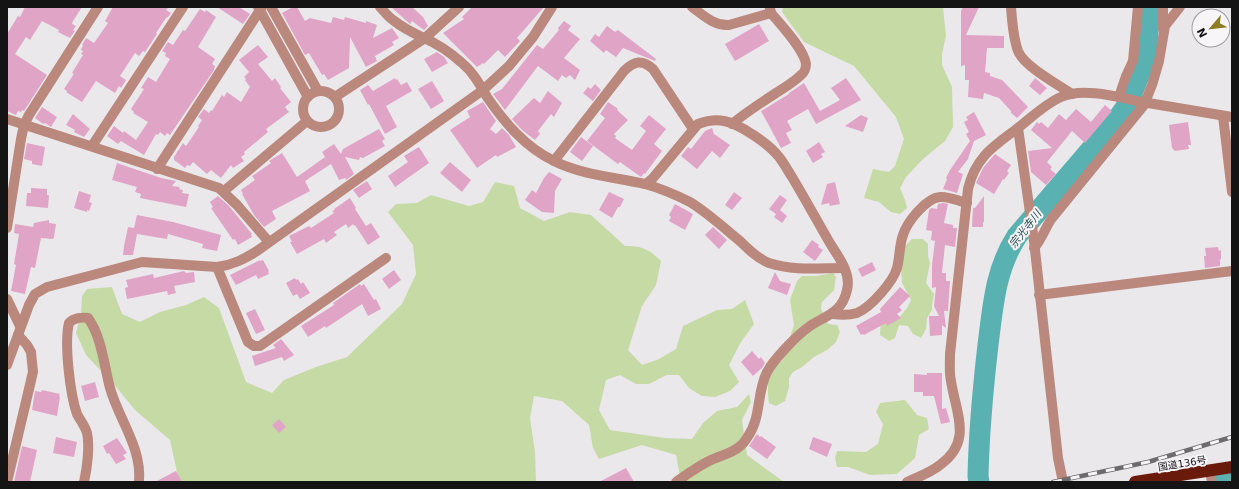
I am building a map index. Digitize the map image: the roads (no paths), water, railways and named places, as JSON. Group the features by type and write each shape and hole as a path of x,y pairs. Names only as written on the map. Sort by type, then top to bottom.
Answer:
{"highway":[{"name":"国道136号","path":"1135,482 1211,476 1232,467"}],"street":[{"path":"7,228 24,125 98,7"},
{"path":"92,146 183,7"},
{"path":"272,7 318,91"},
{"path":"380,7 392,20 406,30 425,38 464,64 510,128 530,146 554,161 600,176 646,184 690,202 708,214 754,254 768,262 790,268 844,268"},
{"path":"335,98 425,38 459,7"},
{"path":"7,365 34,294 47,286 56,283 142,262 218,267 228,266 239,262 483,90 509,66 524,48 552,7"},
{"path":"692,7 716,24 722,26 729,25 770,10 803,54 806,65 802,74 732,124"},
{"path":"1012,7 1014,38 1018,52 1027,63 1072,94"},
{"path":"1121,97 1126,76 1132,61 1138,7"},
{"path":"1163,7 1164,31"},
{"path":"1034,245 1040,241 1048,223 1140,111 1152,85 1165,26 1180,7"},
{"path":"157,168 260,8 308,96"},
{"path":"554,161 624,71 635,63 641,62 648,64 693,129"},
{"path":"318,91 325,92 335,98 339,108 337,118 328,126 320,127 307,121 303,106 308,96 318,91"},
{"path":"907,482 939,466 948,458 960,438 961,426 950,380 950,354 966,203 974,170 987,153 1039,111 1060,97 1086,92 1121,97 1227,116 1232,192"},
{"path":"7,119 219,188 269,242"},
{"path":"646,184 654,178 698,124 706,121 722,120 732,124 757,138 780,157 810,206 844,268 848,279 848,288 843,302 833,314 810,326 781,354 767,372 763,384 758,414 753,429 739,447 708,461 676,482"},
{"path":"224,192 307,121"},
{"path":"1018,128 1034,245 1058,458 1063,482"},
{"path":"833,314 858,313 880,295 894,276 897,269 900,245 905,229 915,215 924,206 934,198 941,197 966,203"},
{"path":"218,267 248,342 254,346 260,346 386,258"},
{"path":"1039,295 1232,271"},
{"path":"7,299 19,331 30,352 33,372 7,482"},
{"path":"84,482 88,440 87,432 78,415 74,402 68,367 69,323 73,320 84,317 88,318 95,330 110,389 131,438 138,462 139,482"}],"waterway":[{"name":"宗光寺川","path":"979,482 980,427 983,394 988,345 999,275 1017,236 1118,118 1128,104 1146,57 1150,7"},
{"path":"1221,482 1232,481"}],"railway":[{"path":"1053,482 1148,462 1232,437"}]}
